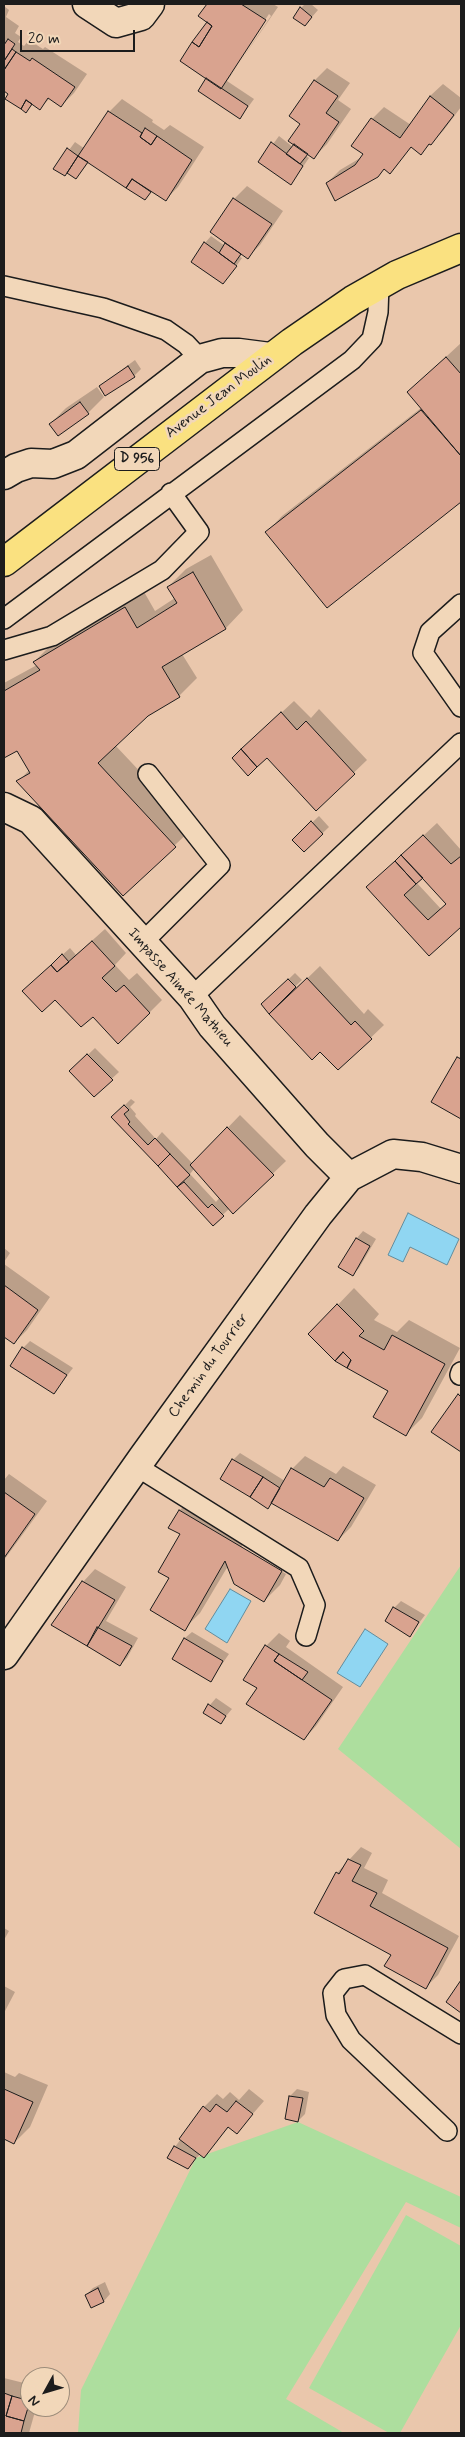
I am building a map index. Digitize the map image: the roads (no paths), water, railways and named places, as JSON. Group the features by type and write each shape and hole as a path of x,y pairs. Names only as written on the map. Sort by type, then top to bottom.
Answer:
{"main road":[{"name":"Avenue Jean Moulin","path":"4,562 270,358 353,300 397,275 457,252"}],"street":[{"path":"87,4 116,23 141,16 150,4"},
{"path":"4,475 16,468 31,463 53,464 76,455 200,359 222,353 239,353 270,358"},
{"name":"Impasse Aimée Mathieu","path":"4,807 31,820 192,997 212,1026 317,1145 349,1177"},
{"name":"Chemin du Tourrier","path":"4,1655 136,1466 318,1215 349,1177 394,1154 422,1156 461,1169"}],"lane":[{"path":"4,619 352,360 372,339 376,324 379,285"},
{"path":"4,286 103,308 166,330 186,344 200,359"},
{"path":"4,650 52,636 162,570 198,532 171,493"},
{"path":"461,604 430,632 423,654 461,707"},
{"path":"192,997 461,742"},
{"path":"142,943 220,865 148,774"},
{"path":"136,1466 299,1568 315,1605 306,1636"},
{"path":"448,2131 351,2040 336,2015 333,1993 344,1980 365,1975 461,2034"}],"water":[{"path":"408,1213 459,1239 447,1265 410,1247 403,1262 388,1255"},
{"path":"230,1589 251,1601 227,1643 205,1629"},
{"path":"365,1629 388,1644 360,1687 337,1673"}]}
